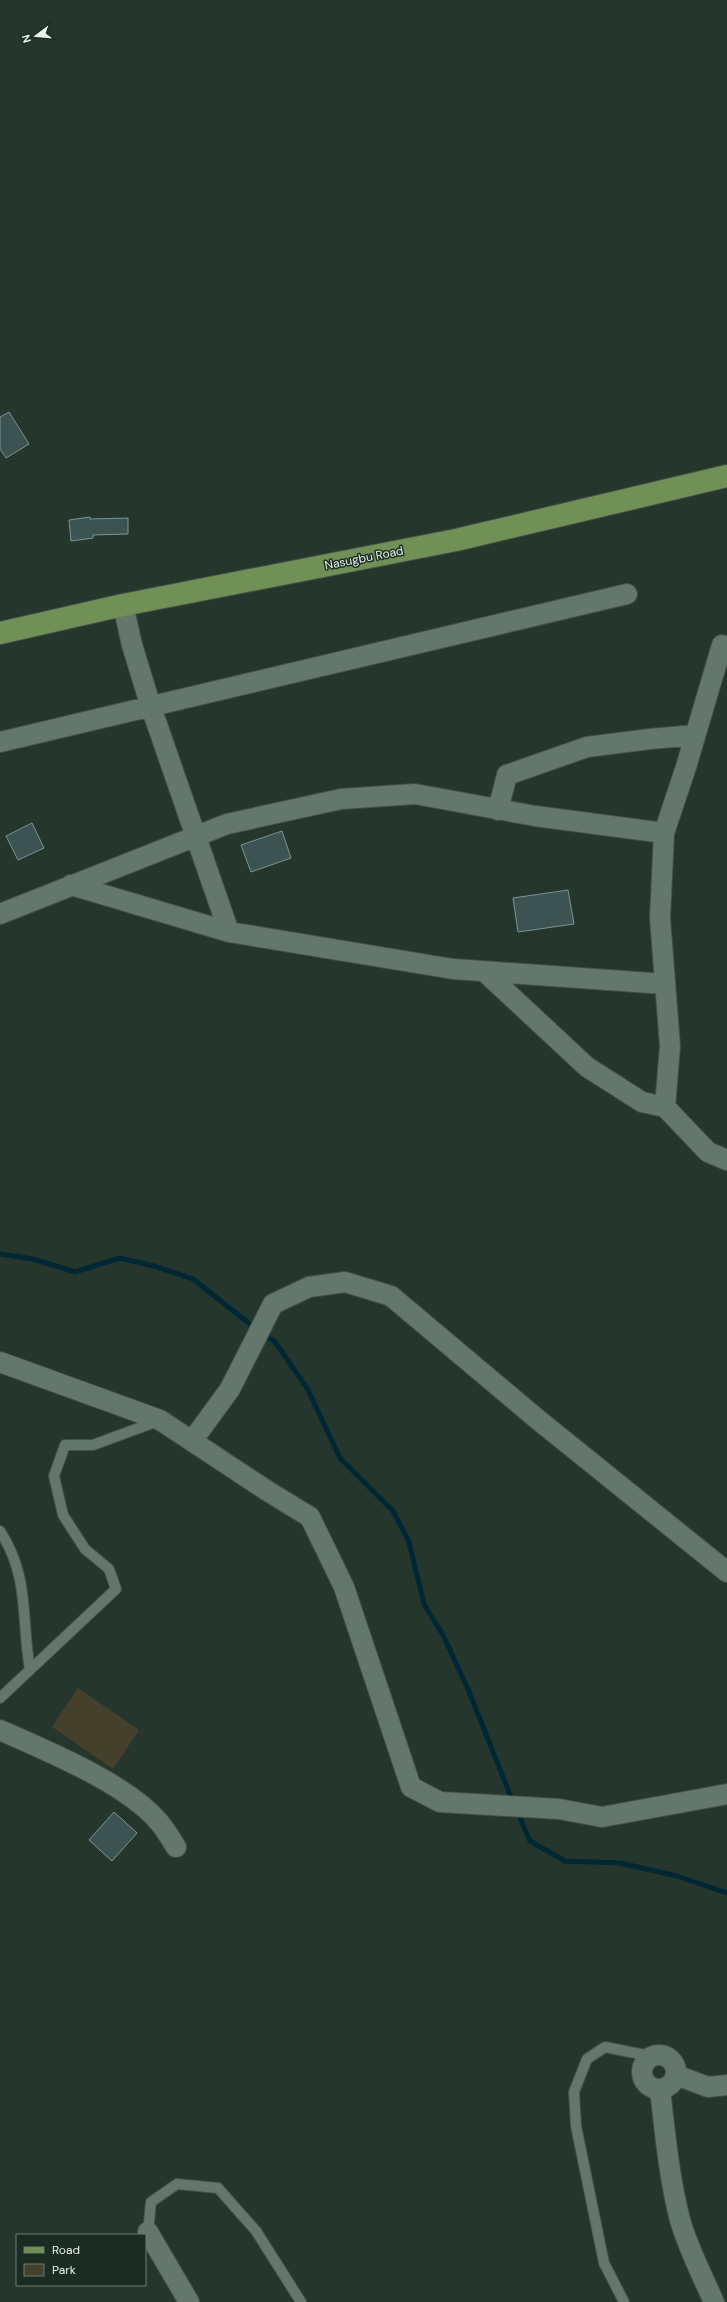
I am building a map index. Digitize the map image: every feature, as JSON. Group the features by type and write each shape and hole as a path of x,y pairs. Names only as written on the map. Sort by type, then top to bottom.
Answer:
{"main road":[{"name":"Nasugbu Road","path":"0,633 123,605 456,540 727,476"}],"street":[{"path":"0,742 627,594"},
{"path":"123,605 132,645 151,707 229,932"},
{"path":"665,1107 670,1046 660,918 664,833 722,645"},
{"path":"498,810 507,775 588,747 695,735"},
{"path":"0,914 227,824 341,799 415,794 498,810 664,833"},
{"path":"71,885 229,932 453,969 665,984"},
{"path":"485,972 587,1067 642,1102 665,1107 708,1152 727,1160"},
{"path":"192,1441 230,1389 273,1304 309,1286 345,1282 392,1296 536,1418 727,1572"},
{"path":"0,1362 160,1420 266,1490 310,1517 344,1587 411,1787 440,1802 559,1809 602,1817 727,1794"},
{"path":"0,1730 65,1760 130,1797 159,1822 176,1847"},
{"path":"661,2054 671,2059 676,2068 676,2075 669,2086 660,2089 648,2086 643,2078 643,2066 650,2056 661,2054"},
{"path":"676,2075 708,2087 727,2086"},
{"path":"660,2089 670,2177 680,2220 695,2262 714,2302"},
{"path":"148,2232 189,2302"}],"lane":[{"path":"0,1698 116,1589 109,1569 86,1549 62,1515 54,1476 65,1445 93,1445 160,1420"},
{"path":"0,1531 12,1548 23,1588 26,1649 30,1670"},
{"path":"624,2302 604,2263 576,2126 574,2092 587,2059 605,2047 650,2056"},
{"path":"148,2232 151,2202 177,2184 218,2188 256,2232 301,2302"}],"green space":[{"path":"78,1688 139,1730 113,1769 52,1727"}],"building":[{"path":"9,412 29,444 6,458 0,449 0,417"},
{"path":"90,517 90,519 128,518 128,534 93,535 93,538 71,541 69,520"},
{"path":"32,823 44,848 18,860 6,836"},
{"path":"282,831 291,858 251,872 241,845"},
{"path":"568,890 574,924 518,932 513,898"},
{"path":"114,1812 137,1833 112,1861 89,1840"}],"waterway":[{"path":"0,1254 33,1259 75,1272 120,1258 154,1266 193,1279 256,1329"},
{"path":"263,1334 275,1342 307,1388 340,1458 393,1511 409,1542 424,1604 443,1635 468,1689 513,1802"},
{"path":"517,1811 530,1841 565,1861 620,1863 677,1876 727,1893"}]}
